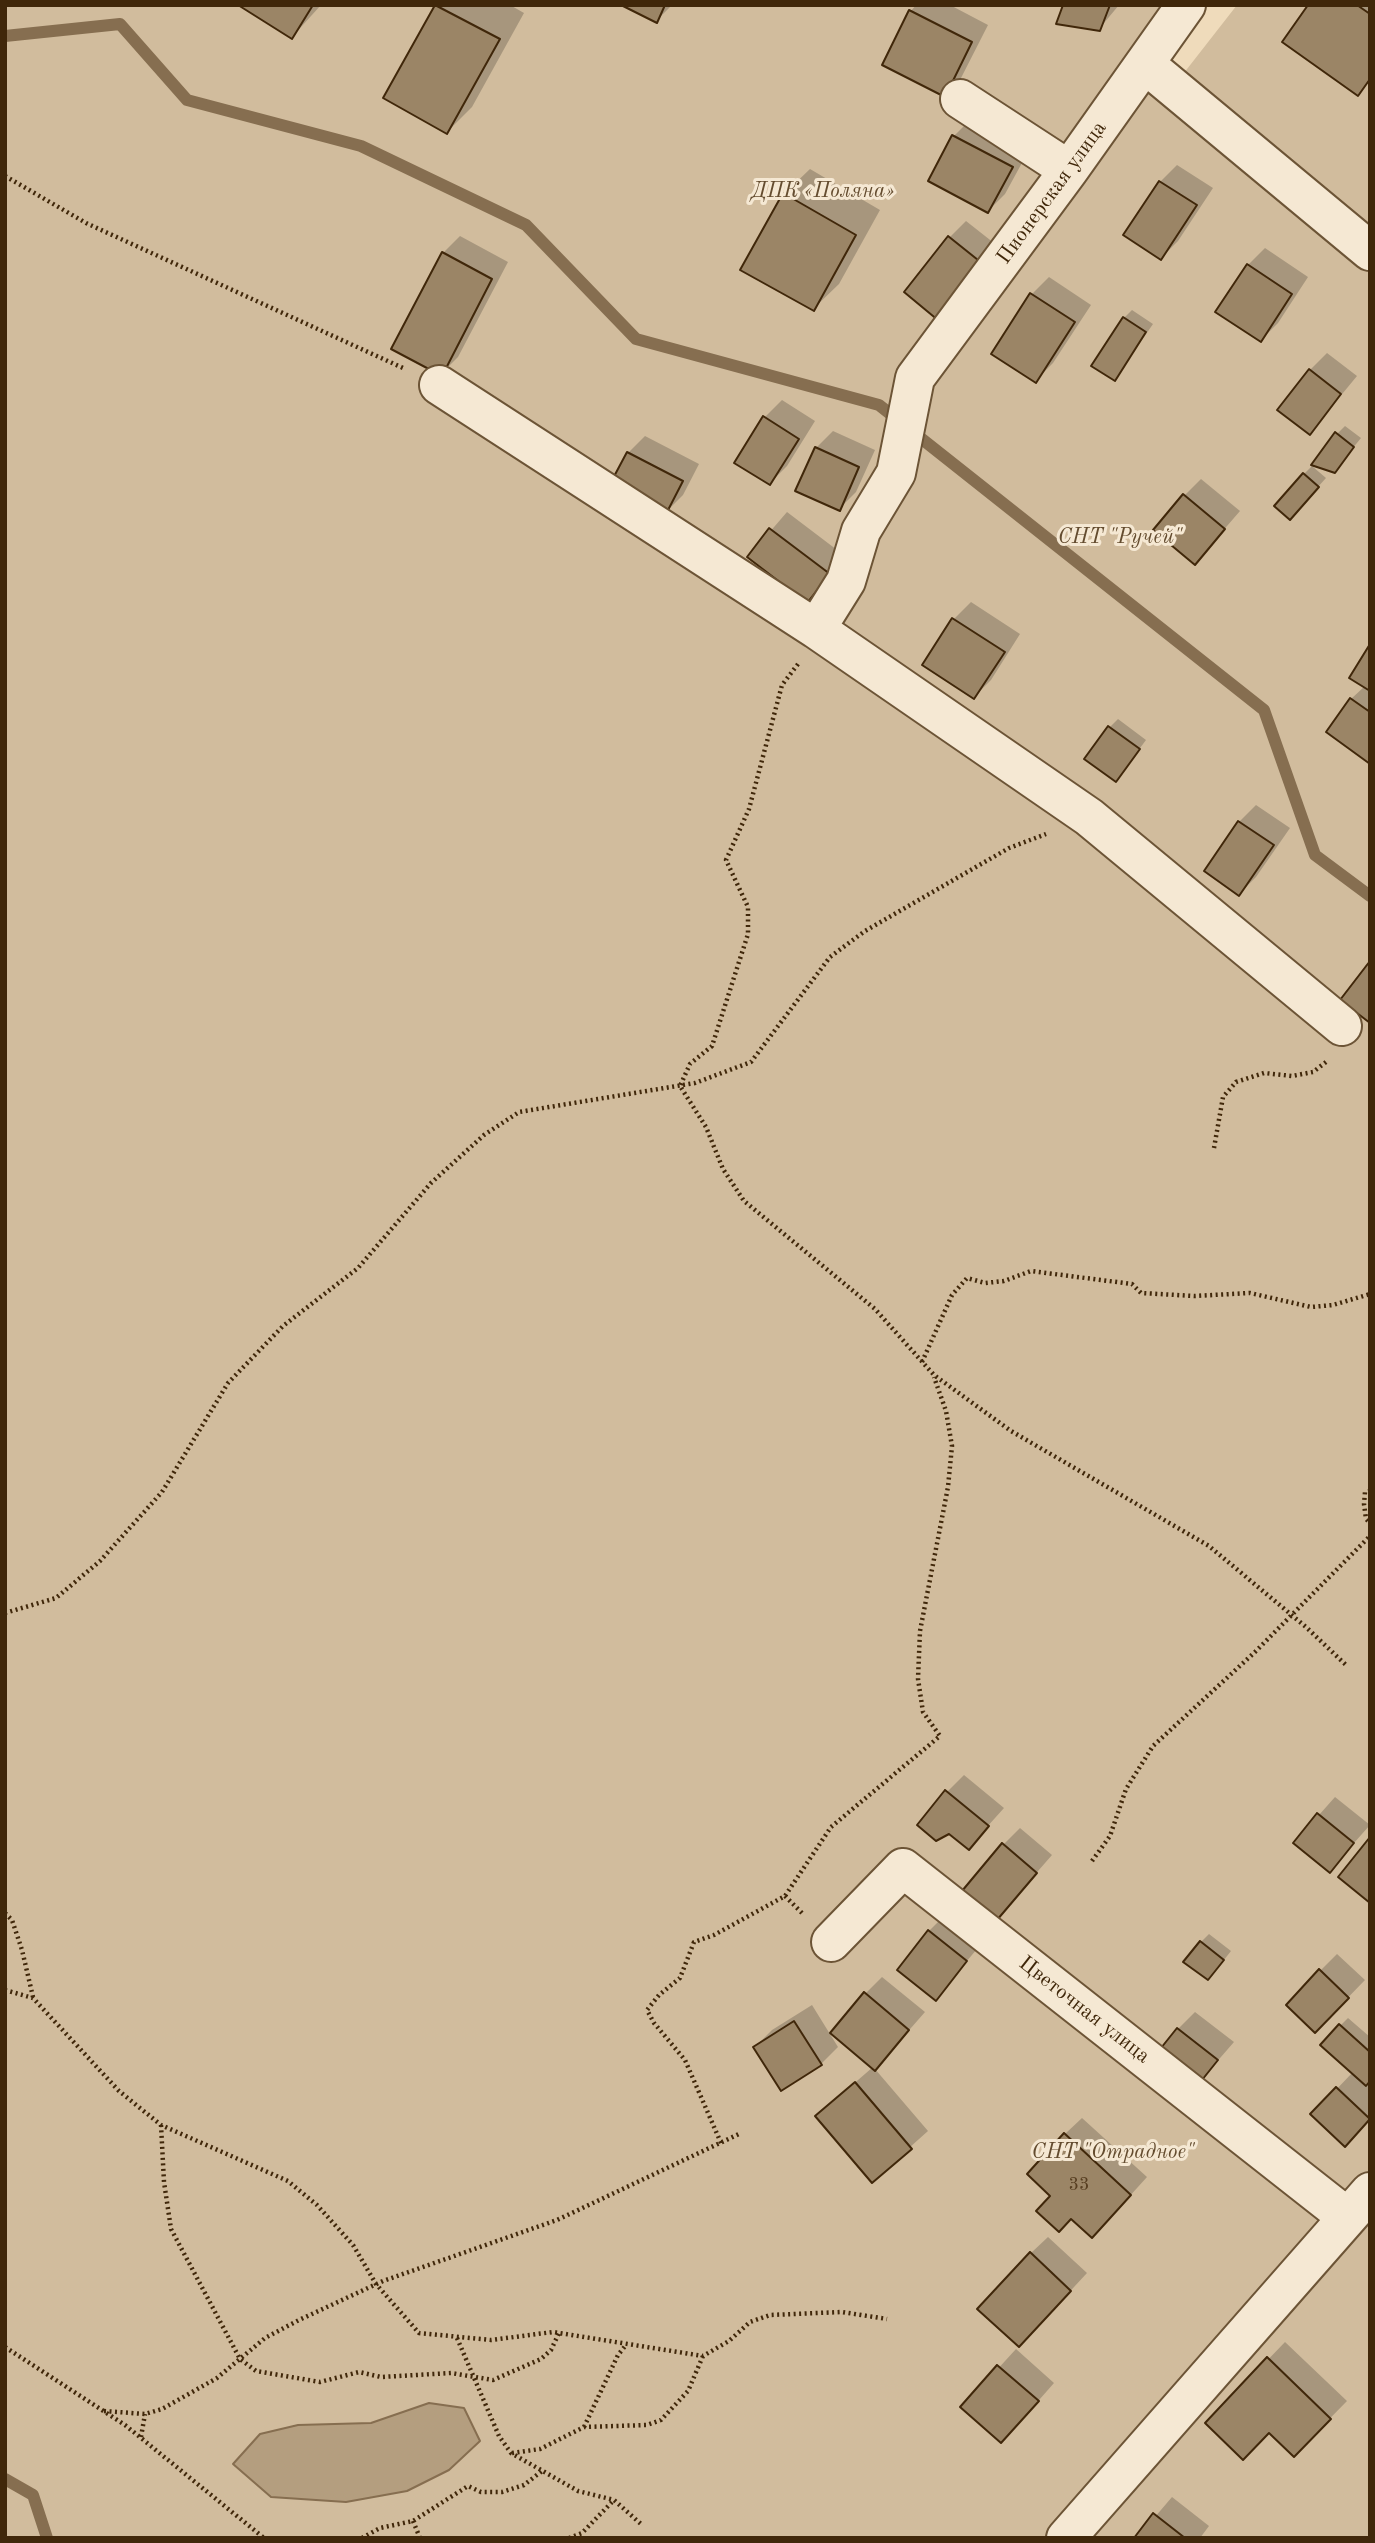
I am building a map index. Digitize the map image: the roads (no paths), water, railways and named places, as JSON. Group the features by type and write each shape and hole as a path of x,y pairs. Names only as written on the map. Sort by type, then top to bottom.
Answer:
{"street":[{"name":"Пионерская улица","path":"816,629 846,581 861,531 896,473 913,388 1186,5"},
{"path":"1145,64 1370,251"},
{"path":"960,99 1069,170"},
{"path":"439,385 816,629 1089,817 1338,1040"},
{"name":"Цветочная улица","path":"831,1942 903,1868 1358,2204 1066,2538"}],"waterway":[{"path":"5,36 120,24 187,100 361,146 526,225 636,339 879,405 1264,710 1315,855 1370,896"},
{"path":"5,2479 33,2495 47,2538"}],"park label":[{"name":"ДПК «Поляна»","path":"823,191"},
{"name":"СНТ \"Ручей\"","path":"1120,537"},
{"name":"СНТ \"Отрадное\"","path":"1113,2152"}]}
